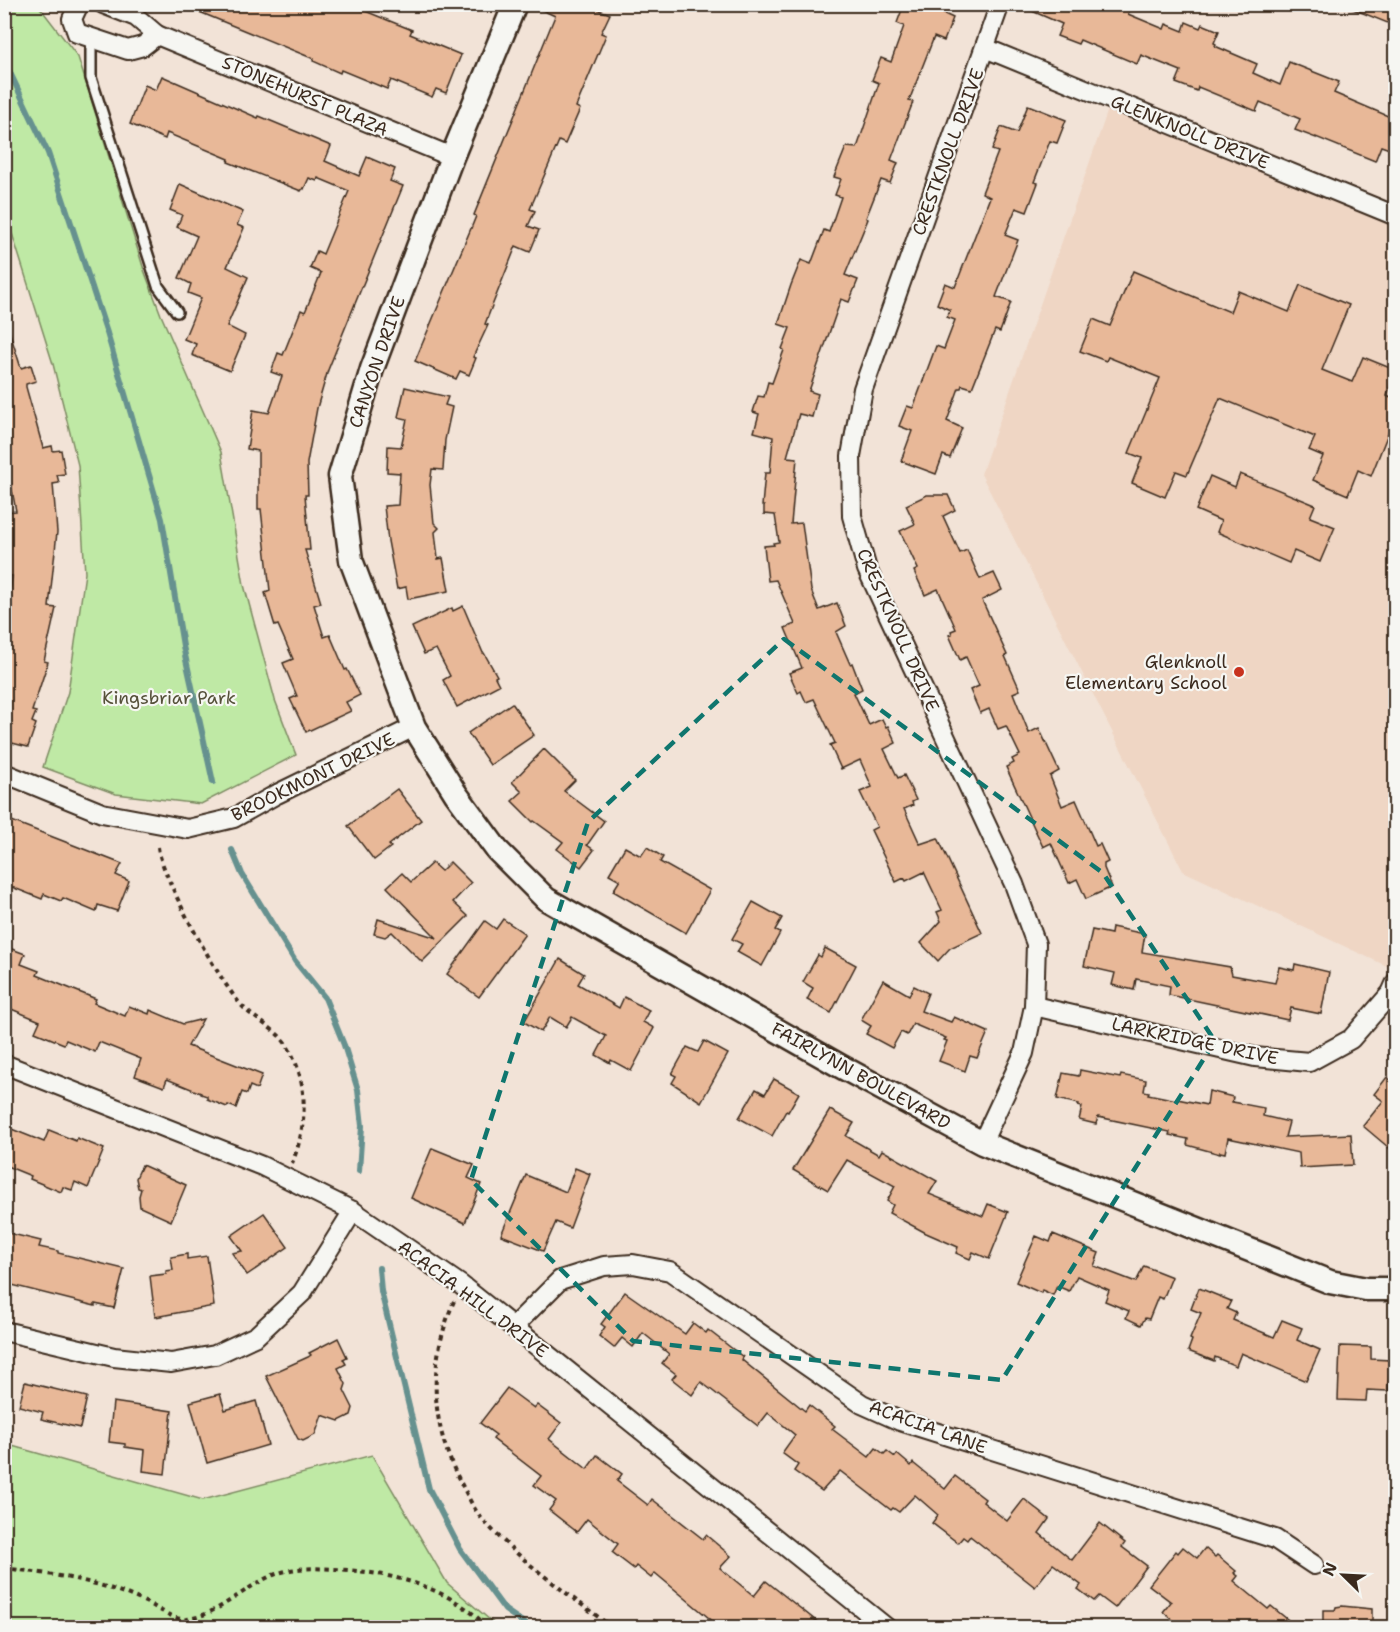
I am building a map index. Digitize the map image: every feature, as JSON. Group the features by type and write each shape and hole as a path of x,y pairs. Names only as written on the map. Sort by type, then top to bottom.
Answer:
{"street":[{"path":"79,4 72,19 77,33 128,50 143,46 157,35"},
{"name":"STONEHURST PLAZA","path":"102,4 136,17 157,35 452,157"},
{"name":"CANYON DRIVE","path":"414,727 351,560 340,476 372,369 452,157 515,4"},
{"name":"CRESTKNOLL DRIVE","path":"982,1143 1024,1053 1034,1006 1036,944 1014,884 867,569 852,516 851,456 863,389 1000,4"},
{"name":"GLENKNOLL DRIVE","path":"985,48 1395,216"},
{"name":"BROOKMONT DRIVE","path":"4,773 102,813 188,829 234,818 277,794 414,727"},
{"name":"FAIRLYNN BOULEVARD","path":"414,727 456,794 497,850 546,899 830,1060 982,1143 1330,1282 1365,1289 1395,1289"},
{"name":"LARKRIDGE DRIVE","path":"1034,1006 1255,1058 1309,1062 1351,1039 1391,993 1395,982"},
{"name":"ACACIA HILL DRIVE","path":"4,1064 262,1166 353,1211 460,1285 886,1628"},
{"path":"4,1331 114,1357 171,1363 214,1354 256,1336 302,1293 353,1211"},
{"name":"ACACIA LANE","path":"513,1328 560,1280 604,1266 633,1264 670,1271 872,1409 900,1421 1275,1539 1314,1565"}],"lane":[{"path":"91,38 91,78 158,286 177,312"}],"path":[{"path":"158,847 159,857 168,879 229,990 244,1008 270,1027 286,1044 298,1072 303,1088 304,1114 300,1140 286,1178"},
{"path":"460,1285 442,1335 436,1368 435,1402 441,1437 451,1464 481,1518 550,1580 612,1628"},
{"path":"4,1568 59,1575 106,1586 185,1620 200,1616 273,1575 294,1569 364,1571 415,1583 440,1594 465,1606 488,1628"}],"highlighted area":[{"path":"784,639 1103,873 1215,1041 1002,1380 633,1341 471,1180 588,822"}],"shaded area":[{"name":"Glenknoll Elementary School","path":"1112,98 1395,216 1396,963 1393,969 1183,871 981,474"}],"green space":[{"name":"Kingsbriar Park","path":"4,5 38,5 78,57 144,270 161,315 221,452 244,585 275,700 296,755 201,804 116,794 43,767 68,692 85,573 78,465 53,364 5,211"},
{"path":"5,1444 203,1500 372,1455 447,1583 498,1627 5,1627"}],"building":[{"path":"180,4 331,4 343,9 345,4 348,4 412,30 410,34 461,55 446,93 436,89 432,97 391,80 387,89 341,70 340,73 313,61 314,59"},
{"path":"529,4 601,4 599,10 610,14 601,33 606,35 576,107 580,109 565,144 559,141 530,209 535,211 528,226 539,230 530,252 516,246 485,324 488,325 473,357 476,358 469,375 460,371 456,379 415,361 472,226 476,216 474,215 555,16"},
{"path":"904,4 938,4 936,10 953,18 944,41 934,37 909,101 913,102 891,160 898,163 890,183 881,180 845,275 858,280 849,302 841,299 809,391 818,394 812,417 799,414 787,457 797,458 791,524 802,523 811,590 819,610 837,603 846,626 836,632 862,689 854,693 869,725 882,719 886,727 888,726 896,743 884,749 898,778 904,775 916,800 912,802 913,805 904,809 920,844 938,838 982,933 950,948 938,961 921,943 941,921 937,912 942,910 924,872 906,881 904,878 896,882 871,830 877,827 860,792 872,787 860,760 841,769 830,745 835,743 814,699 806,702 801,691 798,693 789,673 802,668 785,628 795,624 776,580 768,581 764,546 779,542 775,515 764,514 764,506 762,506 765,473 770,473 773,437 754,432 759,414 753,412 758,396 764,397 768,382 772,383 784,350 782,349 790,328 778,324 801,260 811,264 824,230 829,232 841,197 835,195 841,179 834,177 846,147 857,148 879,83 872,80 881,58 891,62 904,26 897,23"},
{"path":"1016,4 1118,4 1130,10 1128,14 1164,29 1166,24 1183,31 1186,22 1200,28 1202,24 1219,31 1215,46 1257,64 1253,73 1280,85 1289,62 1339,82 1334,93 1395,119 1395,151 1381,146 1375,161 1295,130 1300,119 1260,102 1256,111 1198,87 1197,91 1176,83 1181,71 1141,55 1137,64 1080,40 1078,44 1057,36 1062,24"},
{"path":"1395,4 1395,26 1343,5"},
{"path":"162,76 258,118 259,116 331,146 325,161 359,176 367,157 395,169 390,181 403,186 328,370 317,408 307,463 308,495 305,495 310,550 305,550 321,603 314,605 324,637 330,635 345,670 347,669 360,695 346,702 351,711 306,732 290,699 297,696 283,663 293,659 278,625 275,626 265,593 270,591 261,509 258,509 258,451 247,449 253,410 269,413 282,376 271,372 278,353 283,355 301,310 305,312 321,273 310,268 317,251 323,254 349,191 318,178 317,181 309,178 301,191 228,162 229,159 167,133 165,139 130,124 145,85 156,90"},
{"path":"1028,105 1066,120 1057,143 1050,141 1034,182 1038,183 1027,212 1016,208 1005,235 1018,240 996,297 1011,302 1000,332 995,330 972,388 962,385 959,388 947,421 962,428 950,458 943,455 936,474 901,461 912,431 899,426 907,406 913,408 936,346 944,349 955,320 947,317 950,310 937,304 945,283 955,287 990,197 982,193 998,152 992,150 1001,127 1017,133"},
{"path":"180,184 243,212 237,225 244,228 227,267 248,277 227,326 245,335 230,371 192,355 196,344 184,339 201,298 188,293 191,284 179,278 197,236 177,227 182,215 170,210"},
{"path":"1133,271 1230,312 1238,291 1289,312 1300,285 1349,305 1322,370 1352,382 1363,357 1395,370 1387,396 1395,400 1395,416 1371,476 1358,470 1348,495 1313,480 1323,456 1309,450 1315,437 1220,398 1187,475 1176,471 1165,497 1132,483 1142,458 1129,453 1160,378 1108,357 1106,361 1080,351 1093,319 1110,326"},
{"path":"8,327 21,368 31,365 36,381 26,384 26,387 43,448 52,446 53,451 61,450 65,474 57,475 59,483 53,484 57,532 49,607 56,608 44,661 48,662 32,711 36,712 32,722 36,724 28,747 4,741 4,609 8,610 12,576 4,575 4,512 16,511 10,479 4,480 4,328"},
{"path":"405,387 448,397 445,405 452,407 445,440 443,470 432,469 430,485 434,523 439,528 435,532 438,559 443,558 449,591 408,599 406,587 397,589 384,506 398,505 400,473 387,472 388,446 401,447 407,419 398,417"},
{"path":"1240,474 1315,505 1310,517 1335,527 1320,562 1294,551 1289,563 1217,532 1221,521 1196,510 1210,476 1235,487"},
{"path":"927,495 948,495 955,510 943,516 960,553 967,550 980,579 994,573 1002,590 982,600 1020,690 1013,693 1029,733 1039,728 1059,771 1050,776 1062,806 1076,800 1096,846 1100,844 1108,862 1104,864 1104,868 1112,887 1086,899 1077,879 1069,883 1051,843 1043,847 1006,767 1014,763 1012,759 1020,755 1006,726 998,729 989,709 980,713 970,690 979,686 966,657 960,660 949,635 956,629 938,589 925,595 914,571 918,569 900,531 915,524 906,505"},
{"path":"463,606 483,653 497,676 495,677 499,685 457,707 443,680 450,676 436,649 424,654 412,627 452,608 453,611"},
{"path":"512,703 534,735 490,765 468,733"},
{"path":"544,749 575,780 564,791 604,821 587,845 594,850 581,867 557,849 563,842 533,822 512,801 522,792 512,782"},
{"path":"397,789 421,820 374,860 348,826"},
{"path":"4,818 122,864 116,875 129,881 117,911 98,905 96,912 63,898 61,901 44,894 42,899 4,884"},
{"path":"625,847 641,856 647,847 663,857 660,862 710,890 686,933 613,891 620,880 609,874"},
{"path":"450,862 471,883 453,902 468,916 422,962 392,932 385,937 374,934 378,919 437,938 387,887 402,873 411,882 432,863 441,871"},
{"path":"753,902 782,918 775,930 780,933 762,966 737,952 742,944 732,939"},
{"path":"503,919 525,934 479,997 447,974 485,921 496,929"},
{"path":"1112,927 1145,934 1142,952 1230,967 1232,975 1275,983 1279,967 1294,970 1295,964 1329,972 1321,1014 1291,1008 1288,1020 1169,995 1170,986 1136,979 1134,990 1112,985 1115,973 1084,966 1092,930 1111,934"},
{"path":"4,946 25,954 21,964 39,971 37,975 96,999 94,1003 125,1016 129,1006 149,1014 150,1010 183,1024 203,1019 188,1046 262,1075 257,1089 250,1086 247,1094 242,1092 236,1108 228,1105 227,1107 167,1079 164,1087 135,1076 141,1059 99,1042 95,1052 66,1040 64,1044 35,1032 40,1021 4,1006"},
{"path":"825,948 856,965 831,1013 807,1000 813,988 803,982 818,955 821,957"},
{"path":"560,959 584,974 578,984 619,1008 624,997 649,1010 643,1022 654,1028 631,1071 596,1055 606,1036 572,1017 566,1027 550,1017 541,1032 524,1022"},
{"path":"883,980 909,995 914,986 928,993 921,1011 951,1022 954,1017 988,1032 977,1058 970,1056 965,1071 939,1061 947,1041 944,1040 946,1038 913,1024 907,1035 901,1032 892,1048 866,1034 871,1026 861,1020"},
{"path":"704,1041 728,1054 701,1102 672,1083 676,1076 672,1074 687,1047 698,1052"},
{"path":"1080,1070 1120,1078 1121,1075 1146,1080 1144,1091 1149,1092 1148,1094 1177,1100 1207,1105 1209,1091 1233,1097 1232,1102 1264,1108 1263,1116 1289,1122 1285,1137 1351,1134 1353,1165 1300,1168 1299,1153 1228,1138 1225,1153 1220,1152 1220,1154 1187,1145 1188,1139 1169,1135 1170,1132 1098,1117 1096,1124 1079,1120 1082,1107 1078,1106 1079,1104 1057,1099 1063,1073 1079,1076"},
{"path":"1387,1077 1395,1084 1395,1153 1363,1126 1383,1101 1374,1094"},
{"path":"774,1079 799,1093 772,1136 739,1118 756,1089 765,1094"},
{"path":"830,1110 854,1123 846,1136 879,1155 882,1150 937,1181 929,1194 983,1216 988,1204 1008,1212 989,1259 973,1252 970,1259 956,1253 958,1247 889,1213 893,1205 887,1201 895,1186 847,1160 828,1190 793,1170"},
{"path":"4,1126 44,1142 49,1130 104,1149 88,1188 75,1182 72,1190 63,1187 61,1192 4,1165"},
{"path":"432,1148 474,1165 468,1178 481,1184 465,1223 411,1198"},
{"path":"142,1165 186,1185 171,1221 140,1207 141,1189 138,1188 136,1178"},
{"path":"575,1168 590,1174 570,1228 556,1222 543,1251 501,1235 526,1175 566,1192"},
{"path":"264,1213 288,1247 247,1275 232,1253 242,1251 231,1236"},
{"path":"4,1232 41,1241 39,1247 58,1251 58,1253 124,1269 114,1308 95,1304 95,1306 4,1283"},
{"path":"1053,1234 1099,1253 1094,1266 1136,1282 1144,1266 1172,1277 1163,1299 1158,1297 1149,1319 1145,1318 1141,1325 1126,1318 1129,1311 1105,1301 1109,1290 1077,1276 1069,1291 1057,1286 1053,1295 1042,1290 1041,1293 1016,1282 1036,1236 1050,1242"},
{"path":"187,1254 187,1259 207,1256 214,1306 155,1317 150,1276 166,1274 166,1271 173,1270 171,1257"},
{"path":"1199,1288 1231,1301 1227,1309 1236,1313 1233,1320 1274,1337 1282,1320 1302,1328 1297,1340 1320,1350 1306,1381 1241,1353 1236,1366 1215,1357 1214,1361 1188,1351 1192,1340 1190,1339 1201,1313 1191,1309"},
{"path":"625,1292 685,1334 693,1323 706,1333 708,1330 805,1411 809,1405 835,1426 832,1429 869,1457 876,1448 884,1454 887,1451 895,1457 897,1454 911,1466 913,1463 945,1489 955,1476 985,1499 983,1502 1007,1521 1024,1499 1049,1519 1039,1533 1072,1560 1100,1523 1125,1543 1122,1547 1147,1566 1115,1608 1099,1596 1094,1601 1078,1589 1081,1585 1053,1564 1035,1587 970,1536 967,1540 963,1537 958,1543 932,1523 938,1515 915,1495 899,1512 893,1508 891,1510 840,1471 822,1491 794,1471 798,1465 782,1453 795,1435 768,1413 758,1426 701,1382 692,1395 672,1379 676,1374 662,1363 669,1354 643,1333 633,1347 622,1338 614,1348 599,1336 605,1327 601,1324"},
{"path":"338,1338 347,1357 343,1359 346,1364 338,1368 346,1384 344,1390 353,1408 351,1415 339,1421 322,1415 315,1435 303,1441 298,1439 266,1376 308,1357 311,1355 309,1353"},
{"path":"1340,1346 1371,1347 1371,1359 1390,1360 1388,1391 1367,1390 1366,1401 1338,1400"},
{"path":"25,1382 87,1397 80,1428 41,1419 43,1412 19,1406"},
{"path":"507,1388 534,1408 537,1405 561,1423 549,1439 587,1469 597,1455 622,1474 617,1481 648,1505 652,1499 703,1539 706,1535 731,1556 720,1568 754,1596 766,1581 825,1628 721,1628 655,1573 651,1578 636,1566 634,1569 612,1552 618,1544 587,1519 577,1532 549,1510 556,1501 534,1485 541,1476 493,1439 496,1435 480,1423"},
{"path":"220,1394 225,1410 256,1401 268,1445 207,1463 190,1402"},
{"path":"113,1402 172,1411 165,1474 143,1471 145,1450 109,1442"},
{"path":"1183,1547 1197,1558 1205,1548 1215,1557 1217,1555 1236,1571 1234,1573 1238,1576 1234,1581 1268,1609 1271,1606 1298,1628 1183,1628 1163,1612 1171,1602 1149,1585 1176,1551 1178,1553"},
{"path":"1336,1607 1372,1609 1372,1628 1323,1628 1323,1610 1335,1610"}],"waterway":[{"path":"4,60 48,153 107,333 162,519 183,646 213,782"},
{"path":"232,850 242,874 295,961 325,998 344,1045 358,1090 362,1126 359,1171"},
{"path":"379,1268 381,1291 429,1489 460,1549 505,1610 531,1628"}],"place":[{"name":"Glenknoll Elementary School","path":"1239,672"}]}
